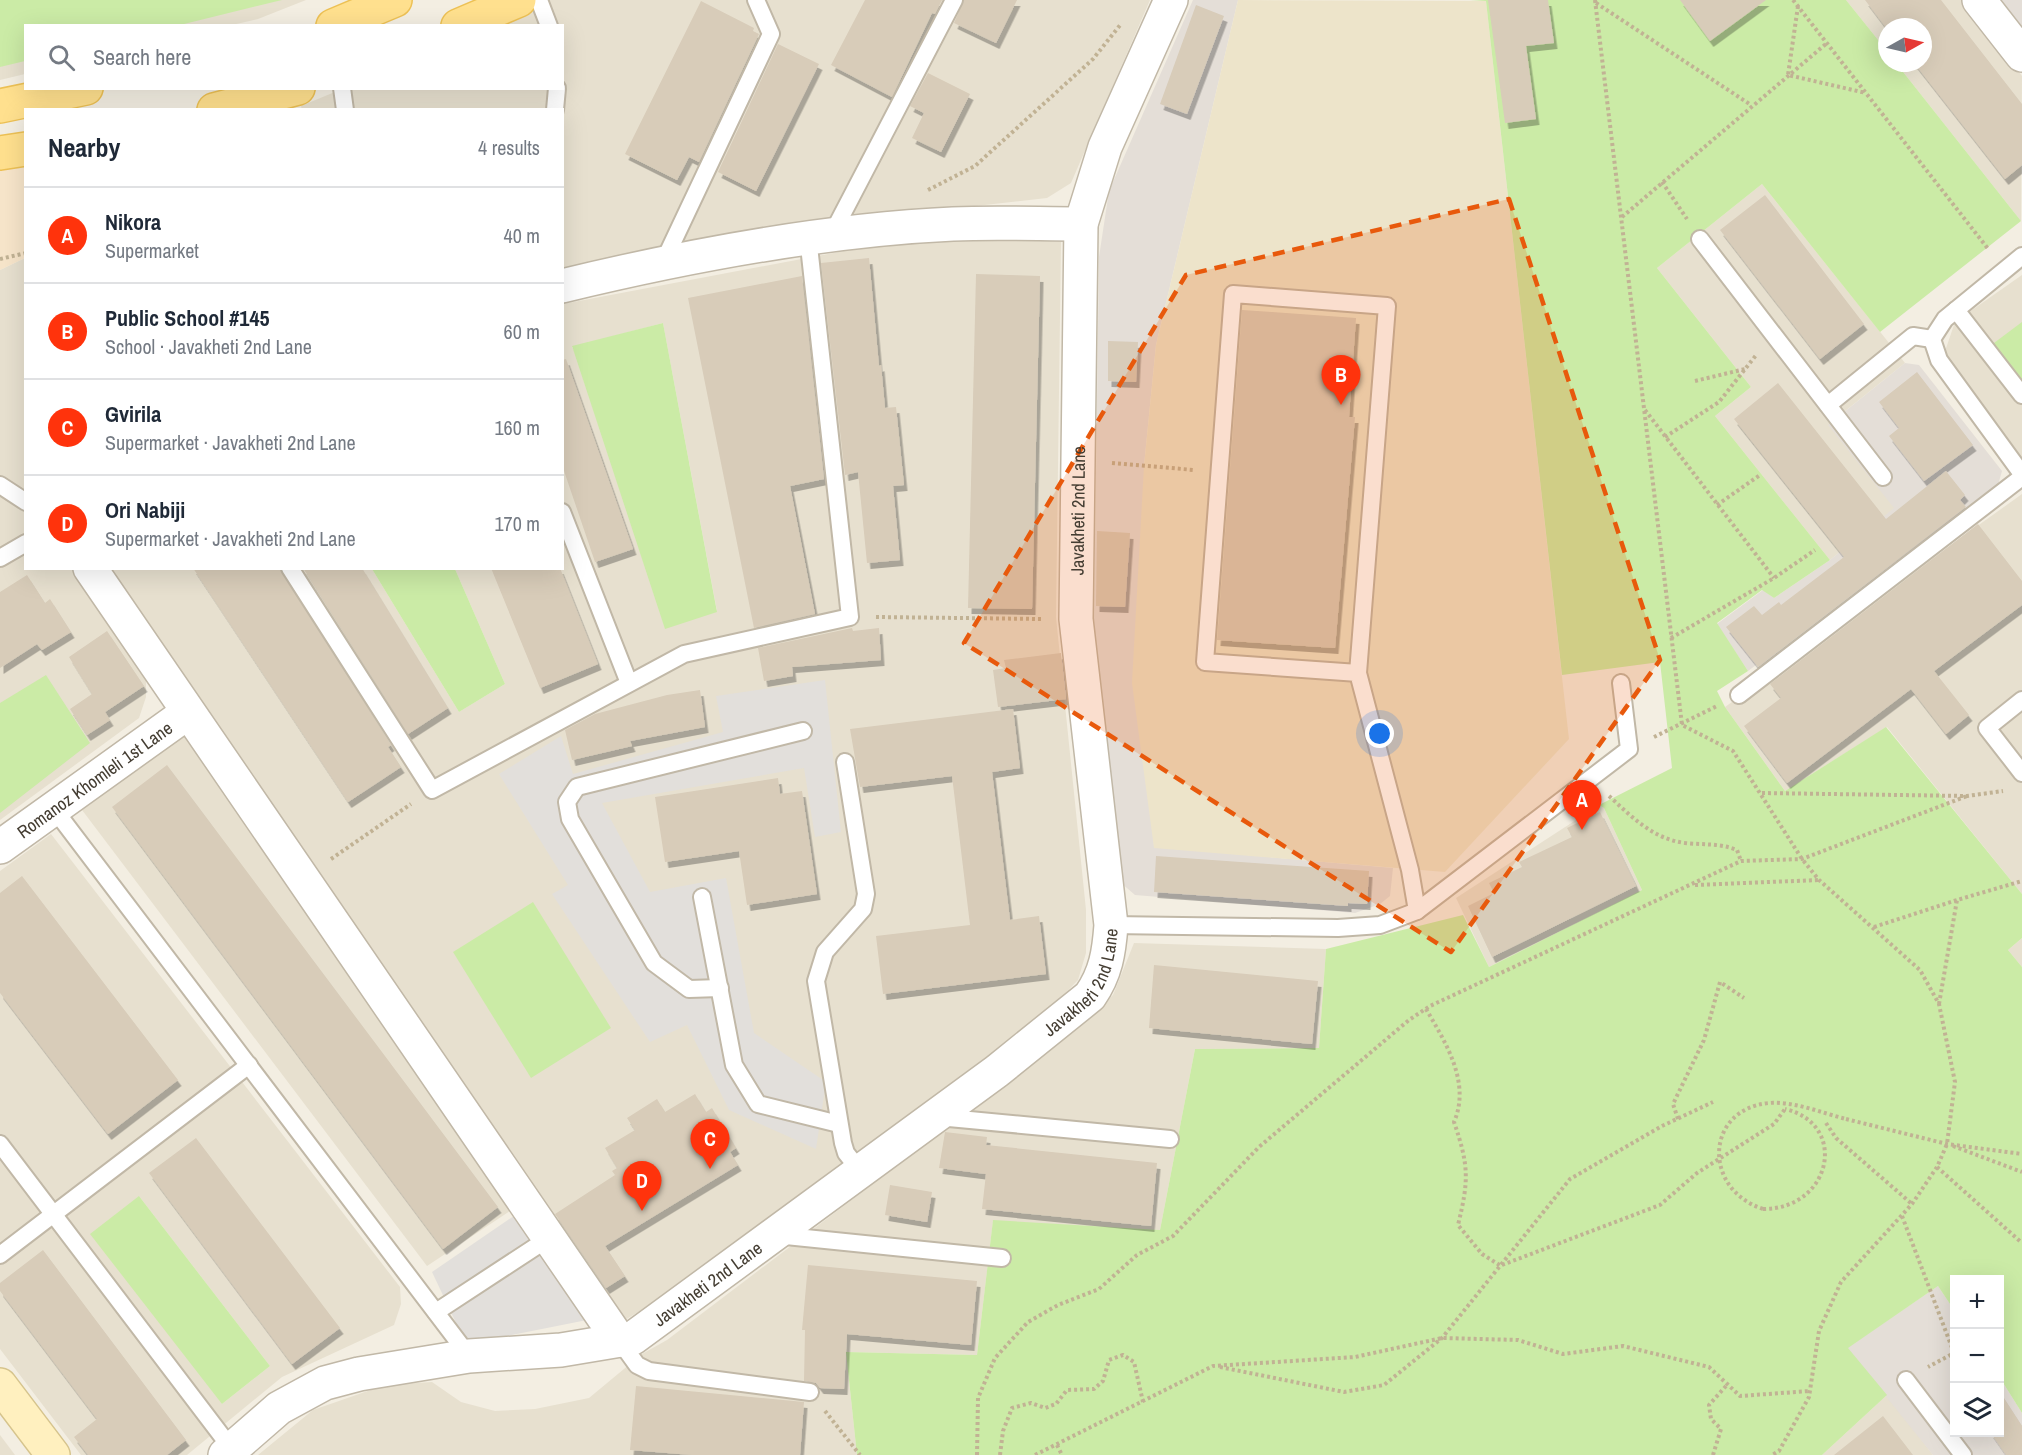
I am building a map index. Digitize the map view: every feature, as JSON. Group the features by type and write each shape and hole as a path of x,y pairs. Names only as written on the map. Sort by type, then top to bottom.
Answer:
{"main road":[{"path":"338,24 395,0"},
{"path":"463,24 519,0"},
{"path":"0,106 76,90"},
{"path":"222,108 290,90"},
{"path":"0,153 24,149"}],"street":[{"name":"Javakheti 2nd Lane","path":"228,1452 279,1408 325,1383 359,1374 469,1356 561,1350 633,1338 997,1071 1090,996 1099,983 1109,955 1111,925 1076,619 1081,224 1105,147 1171,0"},
{"path":"1979,0 2022,55"},
{"path":"564,286 820,236 955,224 1081,224"},
{"path":"91,570 619,1340"},
{"name":"Romanoz Khomleli 1st Lane","path":"0,847 187,712"},
{"path":"0,1386 54,1455"}],"lane":[{"path":"538,0 548,24"},
{"path":"662,265 771,34 756,0"},
{"path":"291,570 432,790 684,654 850,617 820,236 954,0"},
{"path":"342,90 345,108"},
{"path":"555,108 557,90"},
{"path":"1700,238 1883,477"},
{"path":"1739,695 2022,475 1939,360 1932,339 1944,319 2022,256"},
{"path":"1358,673 1205,662 1233,294 1387,306 1358,673 1410,870 1417,911"},
{"path":"1956,310 2022,395"},
{"path":"1828,405 1913,336 1932,339"},
{"path":"0,485 24,500"},
{"path":"564,517 629,683"},
{"path":"0,558 24,544"},
{"path":"1111,925 1338,928 1380,926 1417,911 1629,749 1621,683"},
{"path":"2022,700 1987,728 2022,773"},
{"path":"720,988 689,989 654,963 570,819 567,802 577,787 803,731"},
{"path":"845,762 866,894 863,909 825,952 816,981 839,1124 846,1153 861,1172"},
{"path":"54,809 469,1356"},
{"path":"702,897 734,1065 759,1104 839,1124"},
{"path":"0,1255 249,1065"},
{"path":"936,1117 1170,1139"},
{"path":"0,1144 228,1452"},
{"path":"776,1235 1002,1258"},
{"path":"436,1312 549,1238"},
{"path":"619,1340 637,1365 649,1371 810,1392"},
{"path":"1906,1380 1963,1455"}],"path":[{"path":"1793,0 2005,270"},
{"path":"1595,1 1751,105"},
{"path":"1595,1 1682,725"},
{"path":"1788,75 1798,6"},
{"path":"919,194 975,166 1093,59 1126,17"},
{"path":"1621,217 1827,43"},
{"path":"1788,75 1866,93"},
{"path":"1662,182 1700,238"},
{"path":"0,259 24,253"},
{"path":"1665,437 1719,402 1774,334"},
{"path":"1695,381 1745,369"},
{"path":"1644,410 1774,578"},
{"path":"1078,460 1220,472"},
{"path":"1717,505 1760,475"},
{"path":"1671,638 1774,578 1815,550"},
{"path":"850,617 1076,619"},
{"path":"1629,749 1682,725 1739,695"},
{"path":"1682,725 1733,751 1762,793 1802,859 1819,880 1920,970 1939,1005 1955,1082 1947,1144 1937,1167 1902,1216 1841,1282 1819,1331 1810,1391 1779,1453 1772,1455"},
{"path":"1590,778 1655,836 1683,843 1724,845 1737,850 1741,861"},
{"path":"303,878 432,790"},
{"path":"1762,793 1967,796 2011,790"},
{"path":"977,1455 978,1398 994,1358 1028,1322 1058,1305 1099,1289 1137,1255 1173,1236 1259,1147 1409,1020 1426,1009 1741,861 1802,859 1967,796"},
{"path":"1692,885 1819,880"},
{"path":"1874,927 2022,881"},
{"path":"1939,1005 1957,900"},
{"path":"1678,1119 1673,1104 1704,1040 1720,982 1744,998"},
{"path":"1426,1009 1454,1057 1461,1106 1454,1122 1466,1157 1467,1186 1458,1225 1482,1254 1501,1266"},
{"path":"1213,1366 1344,1392 1384,1385 1442,1338 1570,1179 1713,1102"},
{"path":"1785,1109 1802,1113 1815,1126 1822,1142 1825,1159 1821,1177 1812,1192 1798,1203 1781,1209 1763,1209 1747,1204 1733,1193 1724,1179 1719,1162 1723,1137 1738,1115 1752,1107 1770,1103 1787,1104 1947,1144 2022,1154"},
{"path":"1501,1266 1660,1205 1697,1173 1774,1124 1785,1109"},
{"path":"1785,1109 1787,1116"},
{"path":"1826,1123 1836,1138 1912,1204"},
{"path":"1947,1144 2022,1172"},
{"path":"1937,1167 2022,1243"},
{"path":"1902,1216 1954,1353 1906,1380"},
{"path":"1035,1455 1213,1366 1354,1357 1442,1338 1518,1340 1563,1354 1623,1346 1709,1367 1726,1386 1740,1396 1810,1391"},
{"path":"1000,1455 1003,1431 1012,1408 1031,1403 1045,1408 1056,1404 1068,1390 1094,1389 1103,1381 1109,1360 1123,1355 1134,1362 1143,1402"},
{"path":"1713,1455 1721,1429 1711,1419 1709,1405 1726,1386"},
{"path":"810,1392 860,1455"},
{"path":"1057,1445 1062,1455"}],"highlighted area":[{"path":"1509,199 1660,660 1451,952 964,643 1186,275"}],"shaded area":[{"path":"0,0 306,0 258,19 236,24 24,24 24,74 0,80"},
{"path":"550,0 1150,0 1071,183 1047,198 754,231 564,269 564,108 302,108 301,106 340,90 564,90 564,24 493,24"},
{"path":"1193,0 1238,0 1156,345 1144,466 1154,847 1393,868 1390,896 1380,904 1355,913 1135,895 1120,882 1111,860 1094,619 1099,257 1109,191"},
{"path":"1238,0 1486,1 1569,739 1445,872 1154,848 1132,683 1144,466 1156,345"},
{"path":"1846,0 1962,0 2022,76 2021,221 1903,72 1932,72 1932,18 1878,18 1878,40"},
{"path":"2001,0 2022,0 2022,26"},
{"path":"24,162 24,258 0,270 0,167"},
{"path":"1762,184 1905,363 1829,424 1895,508 1830,560 1715,416 1751,387 1657,268"},
{"path":"1012,239 1061,242 1056,617 1086,910 1086,953 1078,980 1029,1031 671,1292 620,1323 531,1197 427,1266 79,806 210,715 108,570 373,570 459,712 505,684 455,570 564,570 564,304 881,244","holes":["663,323 717,611 572,347"]},
{"path":"24,258 24,570 73,570 146,677 146,697 139,718 0,820 0,270"},
{"path":"2022,275 2022,464 1942,360 1955,322"},
{"path":"1905,363 1919,365 2002,471 1998,485 1748,671 1717,624 1763,590 1774,598 1830,560 1894,508 1828,425"},
{"path":"2022,494 2022,894 1887,727 1785,791 1725,707"},
{"path":"825,680 841,832 815,837 804,768 602,803 650,892 726,878 754,1033 826,1082 816,1149 729,1110 687,1025 650,1042 552,894 568,885 499,774 561,736 573,774 723,732 716,696"},
{"path":"1599,805 1604,808 1642,890 1489,967 1456,898"},
{"path":"51,834 400,1287 401,1304 394,1325 282,1377 187,1455 81,1455 0,1349 0,871","holes":["139,1196 270,1366 222,1404"]},
{"path":"2022,938 2022,967 2008,950"},
{"path":"1134,943 1326,949 1319,1048 1195,1049 1160,1230 993,1221 977,1355 846,1352 857,1455 258,1455 313,1410 385,1385 432,1382 461,1402 495,1411 535,1409 589,1398 642,1354 667,1340 1078,1028 1113,995"},
{"path":"524,1209 592,1319 466,1344 432,1272"},
{"path":"1938,1286 1950,1304 1950,1437 2004,1437 2004,1384 2022,1413 2022,1455 1933,1455 1847,1348"},
{"path":"1887,1395 1933,1455 1822,1455"},
{"path":"0,1435 15,1455 0,1455"}],"green space":[{"path":"0,0 282,0 184,24 24,24 24,61 0,67"},
{"path":"1470,0 1846,0 1878,40 1878,72 1903,72 2021,221 1880,332 1762,184 1657,268 1751,387 1715,416 1830,560 1774,598 1762,590 1717,623 1748,671 1717,691 1725,707 1785,791 1886,727 2022,894 2022,938 2008,950 2022,967 2022,1413 2004,1384 2004,1275 1950,1275 1950,1304 1938,1286 1848,1348 1887,1395 1822,1455 857,1455 846,1352 977,1355 993,1220 1160,1230 1195,1049 1319,1048 1326,949 1463,915 1489,967 1642,890 1604,808 1599,805 1672,768 1660,662 1562,675 1486,1"},
{"path":"2022,322 2022,389 1990,346"},
{"path":"663,323 717,612 665,629 572,346"},
{"path":"373,570 455,570 505,684 459,712"},
{"path":"46,675 90,743 0,813 0,703"},
{"path":"533,902 611,1028 531,1078 453,952"},
{"path":"139,1196 270,1366 222,1404 90,1234"}],"building":[{"path":"865,0 942,0 935,14 932,13 892,97 831,65"},
{"path":"964,0 1017,0 996,43 954,23"},
{"path":"1488,0 1548,0 1554,43 1526,46 1536,119 1505,123"},
{"path":"1680,0 1766,0 1710,41"},
{"path":"1865,0 1941,0 2022,104 2022,165 2005,179 1921,72 1932,72 1932,18 1879,18"},
{"path":"701,1 754,28 753,31 759,34 699,162 689,157 677,180 625,154"},
{"path":"1196,5 1224,16 1187,114 1160,104"},
{"path":"778,44 819,64 756,191 718,172"},
{"path":"928,73 970,94 941,152 912,138 924,113 910,106"},
{"path":"1765,195 1864,324 1820,359 1720,230"},
{"path":"869,258 885,408 896,407 904,485 893,486 900,560 867,563 858,472 845,475 821,263"},
{"path":"976,274 1040,276 1032,609 968,608"},
{"path":"802,276 824,479 790,486 815,614 754,628 688,298"},
{"path":"1242,310 1356,318 1349,417 1355,417 1335,648 1217,640"},
{"path":"1108,341 1138,342 1136,382 1108,381"},
{"path":"566,359 633,549 595,562 564,471 564,360"},
{"path":"1917,372 1973,445 1924,481 1889,436 1899,428 1879,402"},
{"path":"1778,383 1886,519 1946,471 1965,495 1960,500 1966,507 1758,667 1726,627 1754,606 1762,615 1779,602 1781,605 1844,557 1734,419"},
{"path":"1978,524 2022,581 2022,605 1934,671 1969,715 1946,734 1911,689 1787,783 1744,726 1781,698 1770,684"},
{"path":"1097,531 1130,533 1125,607 1096,606"},
{"path":"194,570 281,570 391,745 388,747 401,767 348,802"},
{"path":"304,570 363,570 448,708 408,734"},
{"path":"492,570 561,570 598,664 540,688"},
{"path":"27,575 45,603 50,599 71,632 42,650 37,644 0,668 0,592"},
{"path":"852,628 853,631 879,628 881,660 792,667 793,676 764,681 758,648"},
{"path":"107,631 144,686 105,712 110,720 87,735 70,709 92,694 69,657"},
{"path":"1061,653 1066,699 998,707 993,670 1006,668 1004,660"},
{"path":"700,690 705,727 630,741 632,746 572,760 565,730 595,714 667,695"},
{"path":"1013,709 1020,768 992,772 1010,920 1039,916 1046,974 883,994 876,936 970,925 952,776 860,787 850,729"},
{"path":"167,765 498,1207 443,1249 112,807"},
{"path":"778,778 780,794 802,791 817,894 747,905 739,851 665,862 655,797"},
{"path":"1600,812 1636,886 1492,957 1468,906 1494,893 1489,883 1522,867 1519,862 1572,837 1567,828"},
{"path":"1156,856 1369,871 1367,904 1348,903 1348,906 1154,892"},
{"path":"22,876 178,1080 108,1134 0,993 0,893"},
{"path":"1154,965 1318,981 1312,1044 1149,1028"},
{"path":"695,1094 706,1112 712,1108 736,1148 730,1152 738,1165 605,1246 625,1276 606,1288 555,1214 615,1175 612,1171 617,1168 605,1148 635,1130 627,1118 657,1099 665,1112"},
{"path":"945,1132 987,1137 986,1145 1157,1163 1151,1226 982,1209 986,1174 939,1168"},
{"path":"196,1138 340,1328 292,1364 149,1173"},
{"path":"890,1185 932,1192 927,1222 885,1215"},
{"path":"43,1250 186,1440 167,1455 88,1455 74,1437 97,1419 0,1291 0,1283"},
{"path":"808,1265 977,1281 971,1345 847,1334 844,1389 820,1388 816,1383 804,1381 805,1330 802,1330"},
{"path":"636,1386 804,1402 800,1455 692,1455 630,1450"},
{"path":"2004,1398 2022,1426 2022,1455 2006,1455 1993,1437 2004,1437"},
{"path":"1883,1416 1913,1455 1834,1455"}],"place":[{"name":"Public School #145","path":"1341,405"},
{"name":"Nikora","path":"1582,830"},
{"name":"Gvirila","path":"710,1169"},
{"name":"Ori Nabiji","path":"642,1211"}]}
